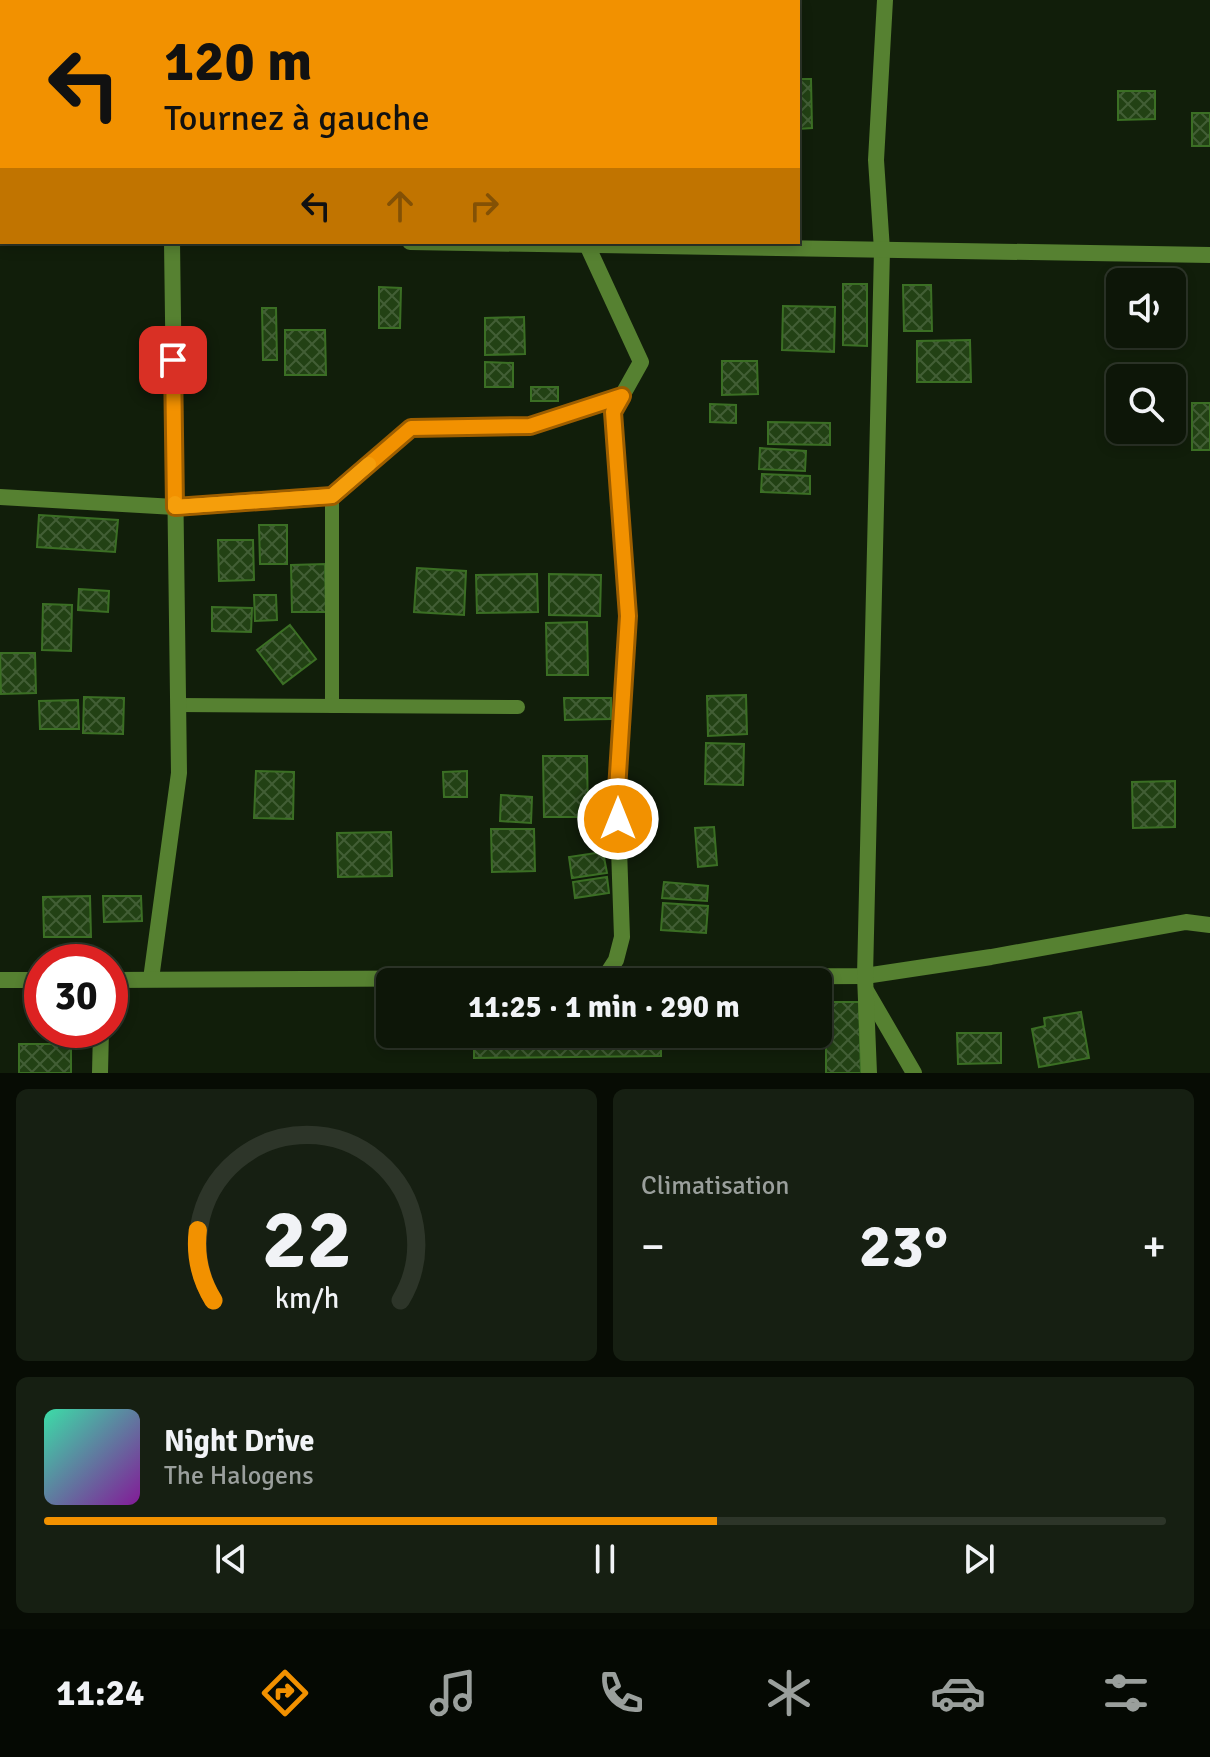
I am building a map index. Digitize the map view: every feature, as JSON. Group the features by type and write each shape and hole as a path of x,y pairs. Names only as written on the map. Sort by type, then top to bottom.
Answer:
{"street":[{"path":"869,1073 866,983 882,250 876,160 885,0"},
{"path":"151,979 179,773 172,244"},
{"path":"528,244 1210,255"},
{"path":"587,245 641,362 613,412 628,616 617,790 622,937 611,968"},
{"path":"0,497 175,507"},
{"path":"832,982 866,983 1186,922 1210,925"},
{"path":"128,980 376,978"},
{"path":"0,980 24,980"},
{"path":"866,983 914,1073"},
{"path":"100,1073 101,1048"}],"lane":[{"path":"175,507 332,496 411,428 530,426 622,396"},
{"path":"332,496 332,706"},
{"path":"178,705 518,707"}],"building":[{"path":"800,79 811,79 812,128 800,129"},
{"path":"1118,91 1155,91 1155,119 1118,120"},
{"path":"1192,113 1210,113 1210,146 1192,146"},
{"path":"843,284 867,284 867,346 843,345"},
{"path":"903,285 931,285 932,331 904,331"},
{"path":"379,287 401,288 400,328 379,328"},
{"path":"783,306 835,307 834,352 782,350"},
{"path":"262,308 276,308 277,360 263,360"},
{"path":"524,317 525,354 485,355 485,318"},
{"path":"285,330 325,330 326,375 285,375"},
{"path":"970,340 971,382 917,382 917,341"},
{"path":"722,361 757,361 758,394 722,395"},
{"path":"485,362 513,363 513,387 485,387"},
{"path":"531,387 558,387 558,401 531,401"},
{"path":"1192,403 1210,403 1210,450 1192,450"},
{"path":"710,404 736,405 736,423 710,422"},
{"path":"768,422 830,423 830,445 768,444"},
{"path":"760,448 806,451 805,471 759,469"},
{"path":"762,474 810,476 810,494 761,492"},
{"path":"39,515 118,520 115,552 37,547"},
{"path":"259,525 287,525 287,564 260,564"},
{"path":"218,540 253,540 254,580 219,581"},
{"path":"325,564 326,612 292,612 291,565"},
{"path":"417,568 466,571 464,615 414,612"},
{"path":"537,574 538,612 477,613 476,575"},
{"path":"549,574 601,575 600,616 549,615"},
{"path":"79,589 109,591 108,612 78,610"},
{"path":"254,595 276,595 277,620 255,621"},
{"path":"43,604 72,605 71,651 42,650"},
{"path":"212,607 252,608 251,632 212,631"},
{"path":"587,622 588,675 547,675 546,623"},
{"path":"290,625 316,659 283,684 257,650"},
{"path":"0,653 35,653 36,693 1,694"},
{"path":"746,695 747,734 708,736 707,696"},
{"path":"84,697 124,698 123,734 83,733"},
{"path":"564,698 611,698 611,719 565,720"},
{"path":"78,700 79,729 40,729 39,701"},
{"path":"706,743 744,744 743,785 705,784"},
{"path":"543,756 587,756 588,817 544,817"},
{"path":"256,771 294,772 293,819 254,818"},
{"path":"467,771 467,797 444,797 443,772"},
{"path":"1175,781 1175,827 1133,828 1132,782"},
{"path":"501,795 532,797 531,823 500,821"},
{"path":"714,827 717,865 698,867 695,828"},
{"path":"491,829 534,829 535,871 492,872"},
{"path":"391,832 392,876 338,877 337,833"},
{"path":"603,852 607,873 572,878 569,857"},
{"path":"607,877 609,893 575,898 573,882"},
{"path":"664,882 708,886 707,901 662,898"},
{"path":"90,896 91,937 44,937 43,897"},
{"path":"103,896 141,896 142,921 104,922"},
{"path":"663,903 708,906 706,933 661,930"},
{"path":"832,1002 859,1002 861,1073 826,1073 826,1048 832,1048"},
{"path":"1081,1012 1089,1058 1039,1067 1032,1029 1045,1026 1044,1018"},
{"path":"957,1033 1001,1033 1001,1063 958,1064"},
{"path":"19,1044 24,1044 24,1048 71,1048 71,1073 19,1073"},
{"path":"474,1048 661,1048 661,1056 474,1058"}],"slow traffic":[{"path":"175,503 175,507 332,496 369,464"}],"route":[{"path":"173,360 175,507 332,496 411,428 530,426 622,396 613,412 628,616 617,790 618,819"}]}
